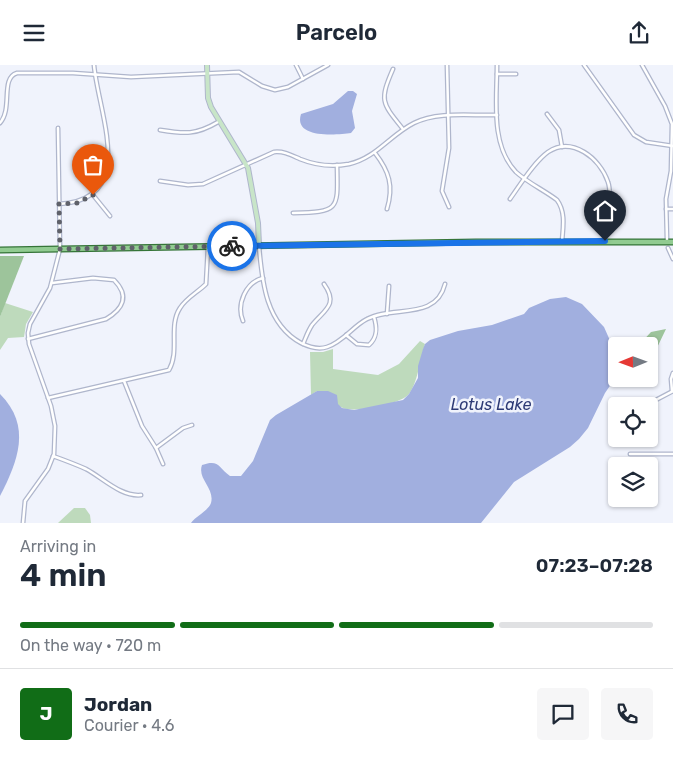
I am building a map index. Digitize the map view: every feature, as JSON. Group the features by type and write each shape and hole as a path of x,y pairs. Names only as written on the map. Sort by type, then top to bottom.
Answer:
{"main road":[{"path":"0,250 562,241 667,240 673,242"}],"street":[{"path":"59,204 77,203 93,195 102,185 105,178 107,162 105,119 94,65"},
{"path":"207,65 208,98 218,122 246,164 253,190 263,278 272,313 288,334 310,347 324,348 332,345 367,319 387,313 407,312 424,308 439,297 445,284"},
{"path":"296,65 303,79"},
{"path":"0,123 5,113 5,82 13,74 96,74 130,77 239,71 262,86 275,90 288,87 328,65"},
{"path":"446,65 449,159 442,191 449,207"},
{"path":"497,65 498,137 504,155 515,170 525,179 553,197 561,205 563,216 562,241"},
{"path":"584,65 634,135 650,143 673,146"},
{"path":"642,65 669,115 673,133 666,209 667,240"},
{"path":"393,69 386,85 384,97 387,109 404,129"},
{"path":"497,74 516,73"},
{"path":"547,114 559,130 562,147"},
{"path":"160,181 188,185 203,184 269,154 280,151 310,162 337,165 362,160 375,153 404,129 422,120 449,116 498,115"},
{"path":"160,130 191,133 206,129 218,122"},
{"path":"23,523 24,501 48,469 53,456 55,426 48,398 28,339 30,324 52,283 60,249 58,128"},
{"path":"510,199 546,154 562,147 577,148 583,150 593,159 607,179 610,189 610,208"},
{"path":"375,153 389,177 390,193 387,209"},
{"path":"293,213 325,212 333,207 337,198 337,165"},
{"path":"93,195 110,216"},
{"path":"666,209 673,209"},
{"path":"48,398 169,370 174,360 176,316 183,304 206,284 208,247"},
{"path":"668,248 673,259"},
{"path":"28,339 106,319 116,313 121,307 122,291 119,285 110,278 52,283"},
{"path":"243,321 241,316 242,301 248,287 255,280 263,278"},
{"path":"303,344 307,332 330,304 330,296 324,284"},
{"path":"387,313 389,286"},
{"path":"346,335 357,344 369,345 375,337 376,325 374,317"},
{"path":"658,399 673,392 671,385 673,373"},
{"path":"124,381 142,425 156,448 162,464"},
{"path":"156,448 183,428 192,425"},
{"path":"630,455 673,454"},
{"path":"53,456 86,469 122,492 135,496 142,495"}],"green space":[{"path":"0,256 24,256 0,317"},
{"path":"5,303 33,312 26,324 24,337 8,338 0,350 0,317"},
{"path":"666,329 658,346 658,337 646,337 651,332"},
{"path":"420,341 425,344 417,377 409,394 404,398 378,407 349,409 337,405 317,391 311,395 310,352 323,352 333,349 333,369 378,375 399,364"},
{"path":"74,508 85,508 90,515 91,523 58,523"}],"water":[{"path":"348,91 353,91 357,94 352,111 355,128 351,133 318,134 303,128 300,122 301,114 333,104"},
{"name":"Lotus Lake","path":"566,297 582,304 604,327 608,337 609,387 588,428 579,439 570,447 514,482 481,523 191,523 207,509 212,498 202,475 202,465 215,463 230,476 241,476 253,461 270,420 276,415 317,391 328,391 337,395 338,404 342,408 354,410 403,400 409,394 418,378 418,366 423,349 430,340 458,331 492,325 524,314 529,308 550,299"},
{"path":"0,394 10,406 16,419 19,431 19,444 12,470 0,496"}],"way so far":[{"path":"93,195 77,203 59,204 60,249 232,246"}],"route":[{"path":"232,246 605,241"}]}
